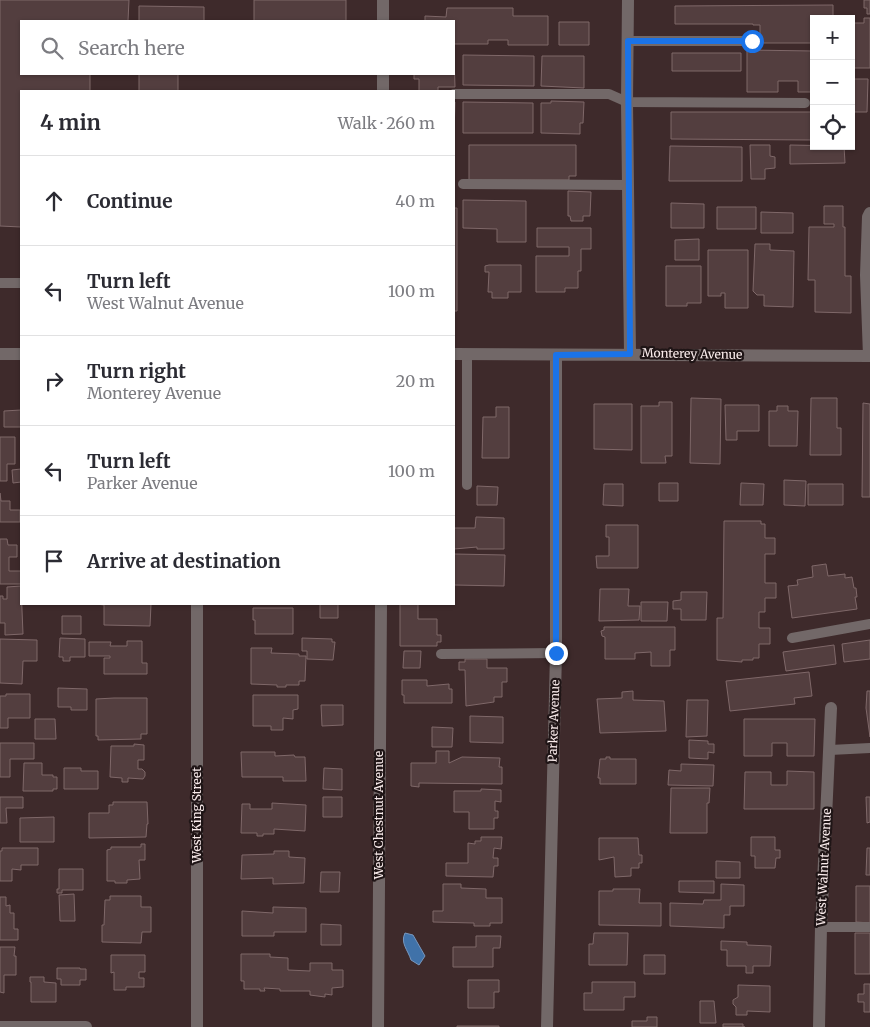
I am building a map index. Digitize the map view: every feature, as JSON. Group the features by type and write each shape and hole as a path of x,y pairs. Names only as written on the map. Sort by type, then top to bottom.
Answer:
{"street":[{"path":"383,0 383,20"},
{"path":"628,0 627,102 630,354"},
{"path":"382,90 383,75"},
{"path":"870,213 868,217 866,275 870,356"},
{"path":"0,354 20,354"},
{"name":"Monterey Avenue","path":"460,354 870,356"},
{"name":"Parker Avenue","path":"547,1027 556,653 556,355"},
{"name":"West King Street","path":"197,605 197,1027"},
{"name":"West Chestnut Avenue","path":"378,1027 381,605"},
{"name":"West Walnut Avenue","path":"819,1027 821,927 831,708"},
{"path":"0,1027 86,1027"}],"lane":[{"path":"628,41 752,41"},
{"path":"455,94 609,94 627,102 805,103"},
{"path":"463,184 628,185"},
{"path":"0,283 20,284"},
{"path":"460,354 467,485"},
{"path":"792,638 870,624"},
{"path":"441,654 556,653"},
{"path":"830,750 870,748"},
{"path":"821,927 870,927"}],"water":[{"path":"405,933 413,935 425,956 419,965 411,960 403,940"}],"building":[{"path":"0,0 129,0 128,20 20,20 20,75 90,75 90,90 20,90 20,227 0,226"},
{"path":"254,0 346,0 346,20 254,20"},
{"path":"864,0 870,0 870,14 867,14 867,8 864,8"},
{"path":"833,5 833,15 810,15 810,43 760,43 760,25 675,24 675,6"},
{"path":"139,6 204,7 204,20 139,20"},
{"path":"447,8 513,8 513,16 548,16 548,45 508,45 508,40 488,40 488,44 455,44 455,20 425,20 425,16 446,17"},
{"path":"864,18 870,18 870,68 855,68 855,23 864,23"},
{"path":"559,22 589,22 589,45 559,45"},
{"path":"747,50 810,51 810,92 798,92 798,81 778,81 778,92 747,92"},
{"path":"672,53 741,53 741,71 672,71"},
{"path":"463,55 534,56 534,86 463,85"},
{"path":"542,56 584,56 584,88 541,86"},
{"path":"139,75 178,75 178,90 139,90"},
{"path":"414,75 455,75 455,87 438,87 438,90 419,90 419,79 414,79"},
{"path":"855,79 868,79 867,112 855,112"},
{"path":"551,101 584,102 583,123 580,123 580,134 541,133 541,103 551,103"},
{"path":"463,102 533,103 533,133 463,133"},
{"path":"671,112 810,112 810,140 671,139"},
{"path":"469,145 576,145 576,176 569,176 569,180 469,180"},
{"path":"750,145 770,145 770,156 775,157 775,168 765,169 765,179 751,179"},
{"path":"790,145 810,145 810,150 844,150 845,163 790,164"},
{"path":"670,146 742,147 742,181 669,181"},
{"path":"568,191 591,192 590,216 583,216 583,221 571,221 570,216 568,216"},
{"path":"463,200 526,201 526,242 497,242 497,229 463,228"},
{"path":"671,203 704,204 704,228 671,228"},
{"path":"824,206 843,206 845,276 851,276 851,313 815,312 815,280 808,280 809,227 834,227 834,224 824,224"},
{"path":"717,207 756,207 756,229 717,229"},
{"path":"455,208 457,208 457,311 455,311"},
{"path":"761,212 793,213 793,233 761,233"},
{"path":"537,228 591,228 591,249 581,249 581,271 578,271 578,288 565,288 565,292 536,292 536,256 569,256 569,247 537,247"},
{"path":"699,239 699,260 675,260 675,240"},
{"path":"755,244 770,244 770,250 794,251 793,307 764,306 764,295 757,295 753,291"},
{"path":"708,250 748,250 748,308 725,308 725,293 721,293 721,296 708,296"},
{"path":"521,265 521,292 508,292 508,298 492,298 492,292 488,292 489,272 485,272 485,266"},
{"path":"666,266 701,266 701,303 687,303 687,306 666,306"},
{"path":"691,398 721,399 720,464 690,463"},
{"path":"811,398 837,398 837,428 841,428 841,455 810,455"},
{"path":"659,402 672,402 672,456 665,456 666,463 641,463 641,406 659,406"},
{"path":"863,403 870,404 870,497 862,497"},
{"path":"594,404 632,404 632,450 594,449"},
{"path":"725,405 759,405 759,431 737,431 737,440 726,440"},
{"path":"777,406 788,406 788,411 798,411 797,446 769,446 769,411 777,411"},
{"path":"496,407 509,407 509,458 482,458 483,417 496,417"},
{"path":"20,410 20,427 4,427 4,411"},
{"path":"0,437 15,437 15,464 7,464 7,481 0,481"},
{"path":"20,469 20,482 13,483 12,470"},
{"path":"784,480 806,481 805,506 784,505"},
{"path":"659,483 678,483 678,501 659,501"},
{"path":"741,483 764,484 763,505 740,505"},
{"path":"604,484 623,484 623,506 603,505"},
{"path":"808,484 843,484 843,505 808,505"},
{"path":"477,486 498,487 497,505 477,505"},
{"path":"0,493 1,501 10,501 10,510 20,510 20,522 0,522"},
{"path":"476,517 504,518 504,549 477,549 477,547 455,549 455,528 475,528"},
{"path":"724,521 761,521 761,524 765,524 765,538 775,538 775,554 765,554 765,583 776,583 776,598 765,598 765,612 759,612 759,628 770,628 770,644 759,644 759,658 742,660 742,662 717,660 717,618 723,618"},
{"path":"606,525 638,525 638,568 597,568 596,556 609,556 609,537 606,537"},
{"path":"0,539 7,539 8,545 17,545 17,557 9,557 9,571 20,571 20,584 0,584"},
{"path":"455,554 505,555 504,586 455,585"},
{"path":"826,564 828,576 845,574 845,578 852,577 854,588 856,588 857,609 792,618 788,586 798,585 797,580 813,577 812,566"},
{"path":"20,586 23,634 5,635 5,623 0,623 0,596 3,596 3,599 7,599 7,587"},
{"path":"600,589 629,589 628,606 640,606 639,620 599,621"},
{"path":"681,592 707,592 706,620 681,620 681,609 673,609 673,601 681,600"},
{"path":"641,602 668,602 667,621 641,621"},
{"path":"104,605 151,605 150,626 104,625"},
{"path":"320,605 338,605 338,618 320,618"},
{"path":"400,605 418,605 418,619 437,619 437,635 441,635 441,642 437,642 437,646 400,646"},
{"path":"253,608 293,608 293,634 255,634"},
{"path":"62,616 81,616 81,634 62,634"},
{"path":"604,627 675,627 675,650 670,650 670,666 651,666 651,652 635,653 635,659 605,659 605,637 602,636 601,631 604,630"},
{"path":"60,638 85,639 85,657 70,657 70,661 63,661 63,657 59,657"},
{"path":"302,638 332,639 332,642 335,642 333,660 307,659 307,651 302,651"},
{"path":"0,639 37,640 37,661 23,661 22,684 0,683"},
{"path":"870,640 870,659 844,662 842,644"},
{"path":"127,641 142,641 142,663 147,663 147,674 104,674 104,658 110,658 110,656 89,656 89,642 111,642 110,646 127,646"},
{"path":"834,645 836,664 786,671 783,652"},
{"path":"251,648 272,648 271,653 306,656 305,681 299,681 299,685 286,685 286,687 251,684"},
{"path":"404,651 421,651 420,668 403,668"},
{"path":"465,659 487,659 487,668 507,668 507,682 502,682 502,697 494,697 494,702 466,706 465,670 459,670 459,662 465,662"},
{"path":"809,672 812,696 794,698 795,704 730,711 726,681"},
{"path":"402,680 427,680 427,686 449,684 449,689 452,689 452,703 404,703"},
{"path":"58,688 87,689 87,710 71,710 71,707 58,707"},
{"path":"633,691 633,700 664,701 666,731 600,733 597,699 622,698 622,692"},
{"path":"867,691 870,691 870,737 866,708"},
{"path":"6,694 30,694 30,718 8,718 8,728 0,728 0,696 6,696"},
{"path":"253,695 298,695 298,709 293,710 293,719 283,718 283,730 271,730 271,726 253,726"},
{"path":"147,698 147,734 141,734 141,739 98,740 98,736 96,736 96,699"},
{"path":"687,700 708,700 707,736 686,737"},
{"path":"321,705 343,705 343,725 322,726"},
{"path":"470,716 503,717 503,743 470,742"},
{"path":"35,719 55,719 56,739 35,739"},
{"path":"744,719 815,719 814,756 787,756 787,743 772,743 772,756 744,756"},
{"path":"432,727 453,728 452,747 432,747"},
{"path":"689,740 708,741 708,744 714,744 714,753 708,752 708,759 689,758"},
{"path":"0,743 34,743 34,759 10,759 10,777 0,777"},
{"path":"134,744 144,745 144,760 138,760 138,769 142,769 145,772 143,779 128,778 128,782 122,782 122,778 110,777 111,746 134,746"},
{"path":"436,751 449,751 449,763 462,757 500,758 499,767 502,767 502,784 419,783 419,787 411,786 411,763 436,763"},
{"path":"241,752 275,752 275,756 294,755 295,757 305,757 306,781 283,781 283,777 242,777"},
{"path":"606,757 610,757 610,759 636,759 636,784 600,784 600,778 598,778 600,759 606,759"},
{"path":"24,763 42,763 42,775 57,777 57,789 53,789 53,791 23,791"},
{"path":"681,764 714,765 713,786 668,785 669,770 681,771"},
{"path":"64,768 98,771 98,789 64,789"},
{"path":"324,768 342,769 342,790 323,789"},
{"path":"787,771 814,772 814,809 744,809 745,772 771,772 771,785 787,785"},
{"path":"671,788 710,788 709,803 707,803 707,833 670,833"},
{"path":"481,789 501,790 501,802 495,801 495,811 498,811 498,818 494,818 494,829 469,829 469,812 454,812 454,791 481,791"},
{"path":"0,797 23,797 23,808 6,808 7,823 0,823"},
{"path":"323,797 342,797 342,817 323,817"},
{"path":"866,797 870,797 870,822 867,823"},
{"path":"113,802 147,802 148,824 146,837 89,838 89,813 109,813 109,805 113,805"},
{"path":"272,803 306,805 305,831 274,829 274,834 263,834 263,836 257,836 257,833 241,833 242,804 250,804 250,809 272,809"},
{"path":"54,817 54,842 20,842 20,818"},
{"path":"481,837 502,837 501,849 494,848 493,858 498,858 498,866 494,866 493,877 446,876 446,863 468,863 468,843 475,844 475,841 481,841"},
{"path":"751,837 775,837 775,850 780,850 780,858 776,858 775,868 755,868 755,856 751,856"},
{"path":"599,838 638,838 639,855 642,855 642,863 639,863 639,868 631,868 631,876 615,877 614,857 599,860"},
{"path":"141,844 145,844 145,860 139,860 140,879 127,880 127,883 107,881 107,850 111,849 111,847 141,847"},
{"path":"2,848 38,848 38,865 21,865 21,870 12,869 12,881 0,881 0,851 2,851"},
{"path":"867,848 870,848 870,875 866,875"},
{"path":"274,851 289,851 289,857 305,858 304,883 273,884 273,878 241,879 242,855 274,854"},
{"path":"716,861 740,862 740,878 716,878"},
{"path":"59,869 83,869 83,890 62,890 62,893 57,893 57,889 59,889"},
{"path":"321,872 340,872 339,892 320,892"},
{"path":"679,881 714,881 714,893 679,892"},
{"path":"443,884 461,884 461,888 486,889 486,898 502,898 502,923 490,923 490,926 474,926 474,923 433,922 433,911 443,911"},
{"path":"721,884 744,885 744,906 730,906 730,915 724,915 724,928 670,926 670,903 703,904 704,900 721,900"},
{"path":"856,886 870,886 870,923 856,922"},
{"path":"613,889 640,889 639,903 661,903 661,926 599,925 599,891 613,891"},
{"path":"74,894 75,921 60,921 59,895"},
{"path":"110,896 141,896 141,907 151,907 151,932 142,932 141,943 102,942 105,900 110,900"},
{"path":"0,897 6,897 6,906 10,905 10,913 14,913 14,929 18,929 18,940 0,940"},
{"path":"273,907 306,908 306,932 274,932 274,936 242,936 242,911 273,913"},
{"path":"321,924 341,925 341,945 321,945"},
{"path":"594,933 628,933 627,965 589,965 589,944 593,944"},
{"path":"855,933 870,933 870,974 855,974"},
{"path":"476,936 501,936 500,948 493,948 493,967 453,967 453,947 476,947"},
{"path":"721,941 747,942 747,945 771,946 770,966 753,966 753,973 746,973 746,966 727,966 727,950 721,950"},
{"path":"0,947 15,947 14,956 16,956 16,975 4,975 4,993 0,992"},
{"path":"241,954 270,954 270,957 288,958 288,970 310,971 310,963 332,963 332,970 343,970 343,987 332,988 332,995 325,994 325,997 310,995 310,991 280,991 280,989 264,988 265,991 260,991 260,989 244,989 244,981 241,981"},
{"path":"111,955 145,955 145,972 139,972 139,978 144,978 144,987 126,987 126,990 114,990 114,972 111,973"},
{"path":"644,955 665,955 665,974 644,974"},
{"path":"57,968 86,969 86,980 80,980 80,985 61,985 61,979 57,979"},
{"path":"30,977 44,977 44,982 56,983 56,1002 31,1002"},
{"path":"468,980 499,980 499,992 494,992 494,1008 468,1008"},
{"path":"592,982 635,982 635,997 624,997 624,1010 584,1010 584,993 592,993"},
{"path":"864,984 870,984 870,1012 864,1012 864,1002 858,1002 858,994 864,994"},
{"path":"738,985 770,986 770,1012 747,1011 747,1015 736,1015 736,1007 733,1004 733,1000 738,997"},
{"path":"700,1001 714,1001 716,1023 700,1023"},
{"path":"647,1017 657,1017 657,1027 632,1027 632,1021 647,1021"},
{"path":"723,1024 743,1024 743,1027 723,1027"},
{"path":"499,1026 499,1027 457,1027"}],"route":[{"path":"556,653 556,355 630,354 628,41 752,41"}]}
